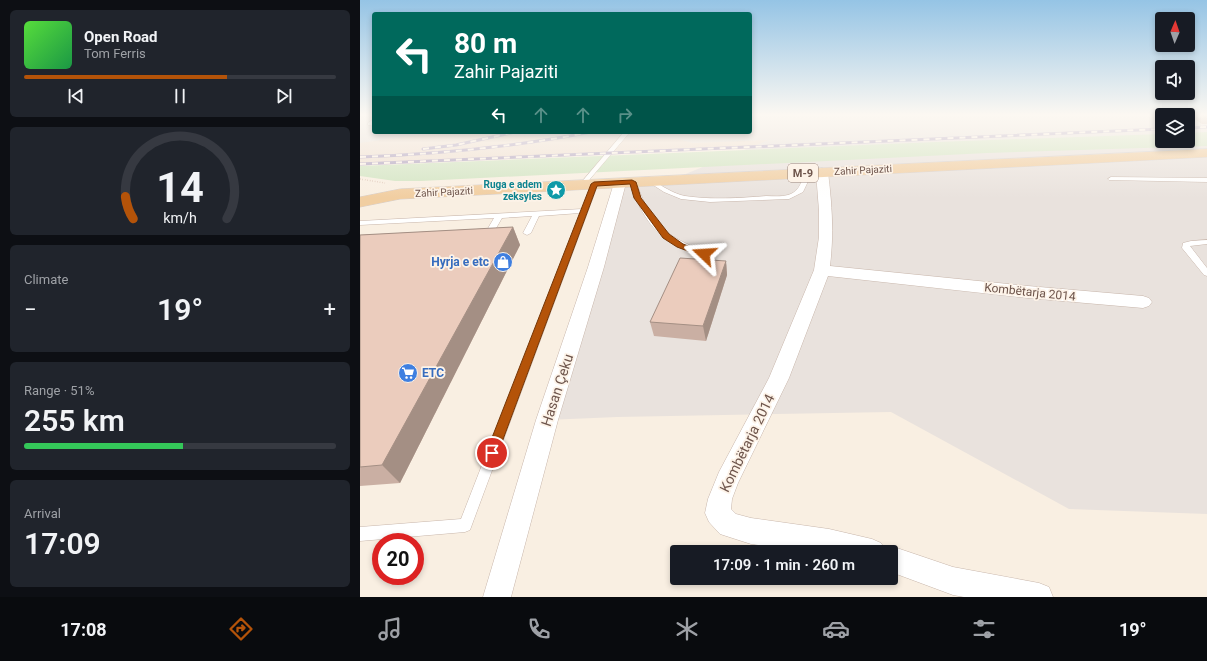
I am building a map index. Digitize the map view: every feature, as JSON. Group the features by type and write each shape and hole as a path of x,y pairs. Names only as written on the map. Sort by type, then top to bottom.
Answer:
{"main road":[{"name":"Zahir Pajaziti","path":"360,202 400,194 1207,152"},
{"name":"Zahir Pajaziti","path":"360,190 400,194"}],"street":[{"name":"Kombëtarja 2014","path":"816,172 826,211 826,237 822,270 779,378 727,480 720,499 718,513 729,525 744,529 842,545"},
{"name":"Hasan Çeku","path":"497,597 547,420 596,267 626,183"},
{"name":"Kombëtarja 2014","path":"822,270 1028,292 1143,302"},
{"path":"898,561 953,581 1039,597"}],"lane":[{"path":"360,534 465,525 584,211 588,184 620,142"},
{"path":"650,181 666,191 683,198 710,200 774,198 789,197 801,191 816,172"},
{"path":"1111,179 1207,180"},
{"path":"626,183 666,236 680,245 704,254"},
{"path":"360,223 584,211"},
{"path":"527,233 537,213"},
{"path":"488,235 500,215"},
{"path":"1207,242 1191,242 1186,245 1186,248 1207,273"}],"shaded area":[{"path":"360,142 867,142 360,164"},
{"path":"688,142 721,142 693,143"},
{"path":"763,142 1155,142 1155,148 1195,148 1195,142 1207,142 1207,514 1069,509 891,412 617,417 547,420 620,183 671,180"}],"green space":[{"path":"941,142 1155,142 1155,148 987,153 421,181 395,181 360,176 360,166"},
{"path":"1195,142 1207,142 1207,146 1195,146"}],"building":[{"name":"ETC","path":"513,227 382,465 360,467 360,235"},
{"path":"680,258 726,261 703,326 650,322"}],"railway":[{"path":"423,149 470,142"},
{"path":"360,157 476,149 534,142"},
{"path":"360,164 867,142"}],"place":[{"name":"Ruga e adem zeksyles","path":"556,190"},
{"name":"Hyrja e etc","path":"503,262"},
{"name":"ETC","path":"408,373"}],"route":[{"path":"492,453 594,184 632,182 638,198 666,236 680,245 704,254"}]}
